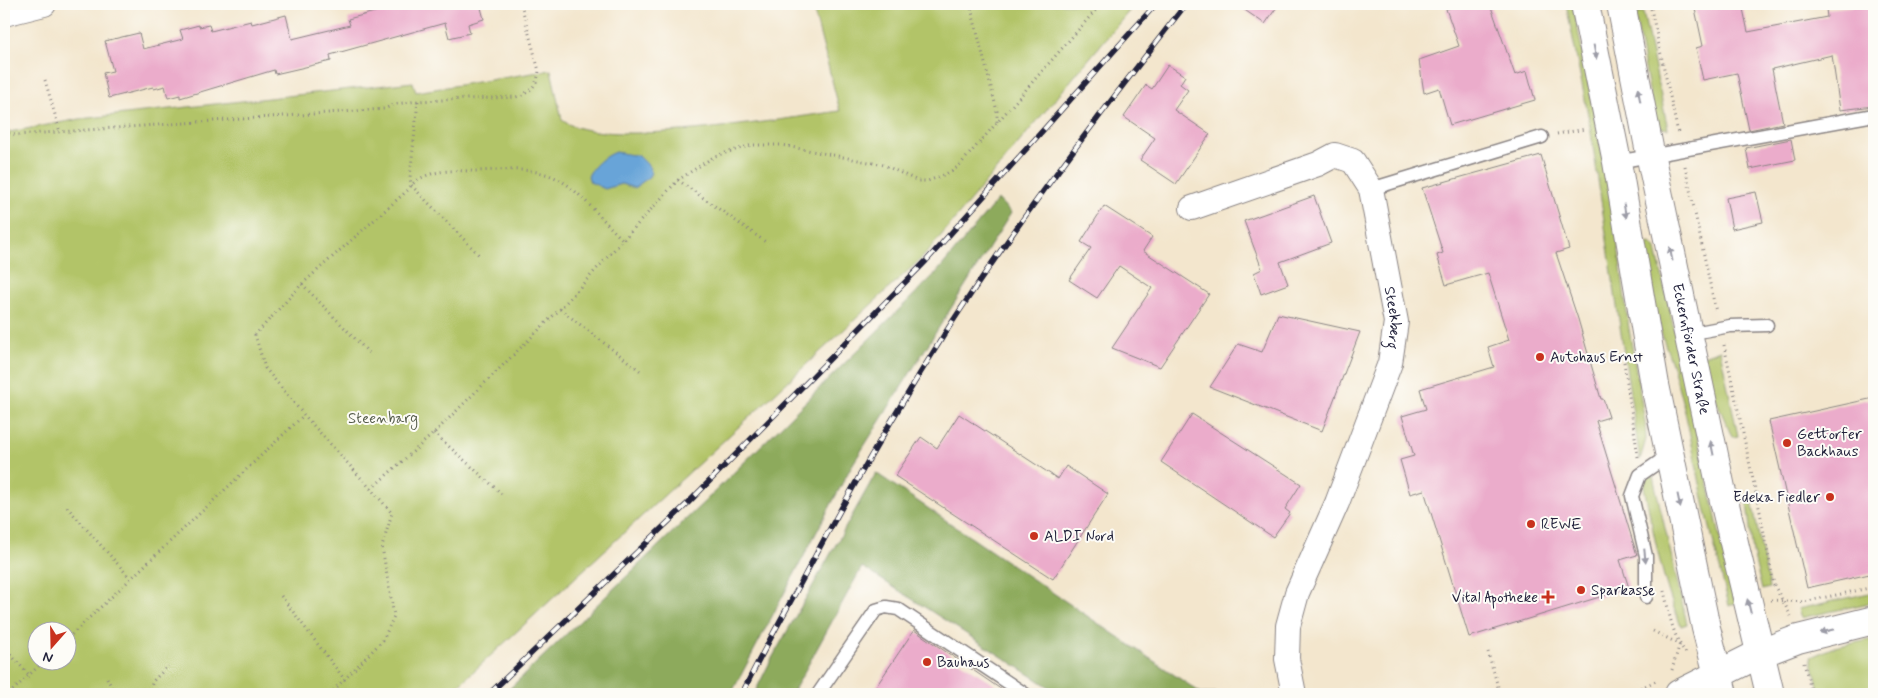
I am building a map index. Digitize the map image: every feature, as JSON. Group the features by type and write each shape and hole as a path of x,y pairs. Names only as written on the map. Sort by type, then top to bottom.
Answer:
{"main road":[{"path":"1585,4 1617,162 1655,385 1720,684"},
{"name":"Eckernförder Straße","path":"1621,4 1651,157 1721,488 1770,694"},
{"path":"1671,683 1720,684 1761,653 1798,639 1874,620"}],"street":[{"path":"4,14 44,4"},
{"name":"Steekberg","path":"1192,208 1318,164 1335,155 1353,161 1371,189 1396,322 1390,363 1337,503 1297,594 1288,626 1287,659 1294,694"}],"lane":[{"path":"1617,162 1874,115"},
{"path":"1371,189 1542,137"},
{"path":"1688,334 1720,328 1767,325"},
{"path":"1646,597 1646,556 1632,496 1640,475 1669,455"},
{"path":"818,694 876,610 886,607 898,609 1024,694"}],"path":[{"path":"4,132 15,135 60,132 384,109 396,104 418,102 516,97 531,92 538,79 539,71 521,4"},
{"path":"970,4 997,111 997,122"},
{"path":"371,489 434,433 560,309 678,180 715,156 752,145 781,145 884,165 918,181 928,181 946,174 958,167 1100,4"},
{"path":"1650,4 1760,512 1774,585 1783,601"},
{"path":"45,80 60,132"},
{"path":"418,102 410,177 411,185 479,255"},
{"path":"1542,137 1590,128"},
{"path":"330,694 383,640 394,616 382,547 392,513 304,415 265,368 255,335 302,284 408,190 411,185 418,180 441,172 526,170 540,172 558,179 570,188 622,239"},
{"path":"678,180 767,242"},
{"path":"302,284 371,355"},
{"path":"560,309 643,374"},
{"path":"78,628 304,415"},
{"path":"434,433 502,494"},
{"path":"67,507 130,578"},
{"path":"1798,602 1874,587"},
{"path":"281,596 345,680"},
{"path":"1627,694 1671,683 1679,644 1653,631"},
{"path":"4,647 29,676"},
{"path":"1488,652 1500,694"},
{"path":"148,694 154,681 168,666"},
{"path":"9,694 35,670"},
{"path":"107,678 115,694"}],"green space":[{"name":"Steenbarg","path":"812,4 1135,4 924,256 449,694 4,694 4,133 80,119 413,82 416,92 551,70 562,120 583,129 614,133 653,133 739,125 840,111"},
{"path":"1566,4 1573,4 1614,215 1629,329 1645,422 1646,439 1640,460 1589,120"},
{"path":"1643,12 1668,129 1656,127 1635,15"},
{"path":"998,199 1011,213 851,467 731,694 504,694 704,502 937,272"},
{"path":"1649,243 1656,249 1735,603 1729,606 1704,503 1686,416 1673,367 1654,312 1643,251 1645,245"},
{"path":"1720,350 1738,436 1732,437 1711,388 1703,356"},
{"path":"876,473 1201,693 1255,692 1256,694 1060,694 862,567 792,694 754,694 771,660"},
{"path":"1653,476 1687,624 1681,626 1664,575 1644,487 1646,477"},
{"path":"1752,501 1769,588 1762,590 1753,553 1747,503"},
{"path":"1874,592 1874,602 1801,618 1798,609"},
{"path":"1874,639 1874,694 1820,694 1811,657 1834,647"}],"water":[{"path":"615,152 639,156 649,166 651,173 648,178 634,188 621,184 605,189 590,182 588,176 593,169 599,162"}],"building":[{"path":"405,4 480,4 484,19 468,24 470,33 449,38 445,23 330,55 331,61 275,74 274,70 180,98 180,95 168,98 165,86 154,89 153,87 109,98 103,73 113,71 105,41 139,33 143,49 183,39 180,30 199,25 199,27 209,25 211,31 251,21 252,24 286,15 292,39 350,25 348,19"},
{"path":"1236,4 1279,4 1265,24"},
{"path":"1461,4 1490,4 1515,75 1527,71 1535,100 1450,125 1439,88 1424,93 1419,60 1459,46 1446,9"},
{"path":"1694,4 1742,4 1748,32 1827,17 1826,9 1874,4 1874,106 1840,110 1832,55 1772,69 1783,123 1749,130 1737,73 1703,80 1696,48 1703,46"},
{"path":"1168,65 1185,76 1180,84 1188,90 1174,110 1210,134 1176,184 1140,160 1155,138 1124,117 1146,85 1152,89"},
{"path":"1791,139 1795,160 1750,169 1746,148"},
{"path":"1541,155 1569,249 1556,253 1578,319 1601,399 1603,399 1609,417 1596,421 1637,555 1620,560 1629,588 1469,637 1424,490 1410,494 1400,460 1414,456 1402,416 1426,409 1420,389 1494,367 1488,347 1509,340 1488,273 1446,285 1437,255 1443,253 1422,188"},
{"path":"1756,192 1763,222 1732,229 1726,198"},
{"path":"1314,196 1331,243 1280,262 1288,284 1261,294 1254,273 1262,269 1244,221"},
{"path":"1104,206 1152,237 1143,251 1209,294 1160,367 1112,348 1152,288 1119,266 1097,298 1069,280 1091,248 1081,242"},
{"path":"1278,314 1360,332 1322,431 1210,387 1238,344 1262,352"},
{"name":"Edeka Fiedler","path":"1874,398 1874,573 1807,588 1769,421"},
{"name":"ALDI Nord","path":"959,414 1058,479 1066,466 1108,494 1053,579 895,476 921,437 937,448"},
{"path":"1192,414 1301,484 1285,509 1290,513 1273,537 1161,462"},
{"name":"Bauhaus","path":"914,630 1008,694 871,694"}],"railway":[{"path":"489,694 688,503 926,261 1156,4"},
{"path":"742,694 852,489 949,327 1034,203 1186,4"}],"place":[{"name":"Autohaus Ernst","path":"1540,357"},
{"name":"Gettorfer Backhaus","path":"1787,443"},
{"name":"Edeka Fiedler","path":"1830,497"},
{"name":"REWE","path":"1531,524"},
{"name":"ALDI Nord","path":"1034,536"},
{"name":"Sparkasse","path":"1581,590"},
{"name":"Vital Apotheke","path":"1548,597"},
{"name":"Bauhaus","path":"927,662"}]}
